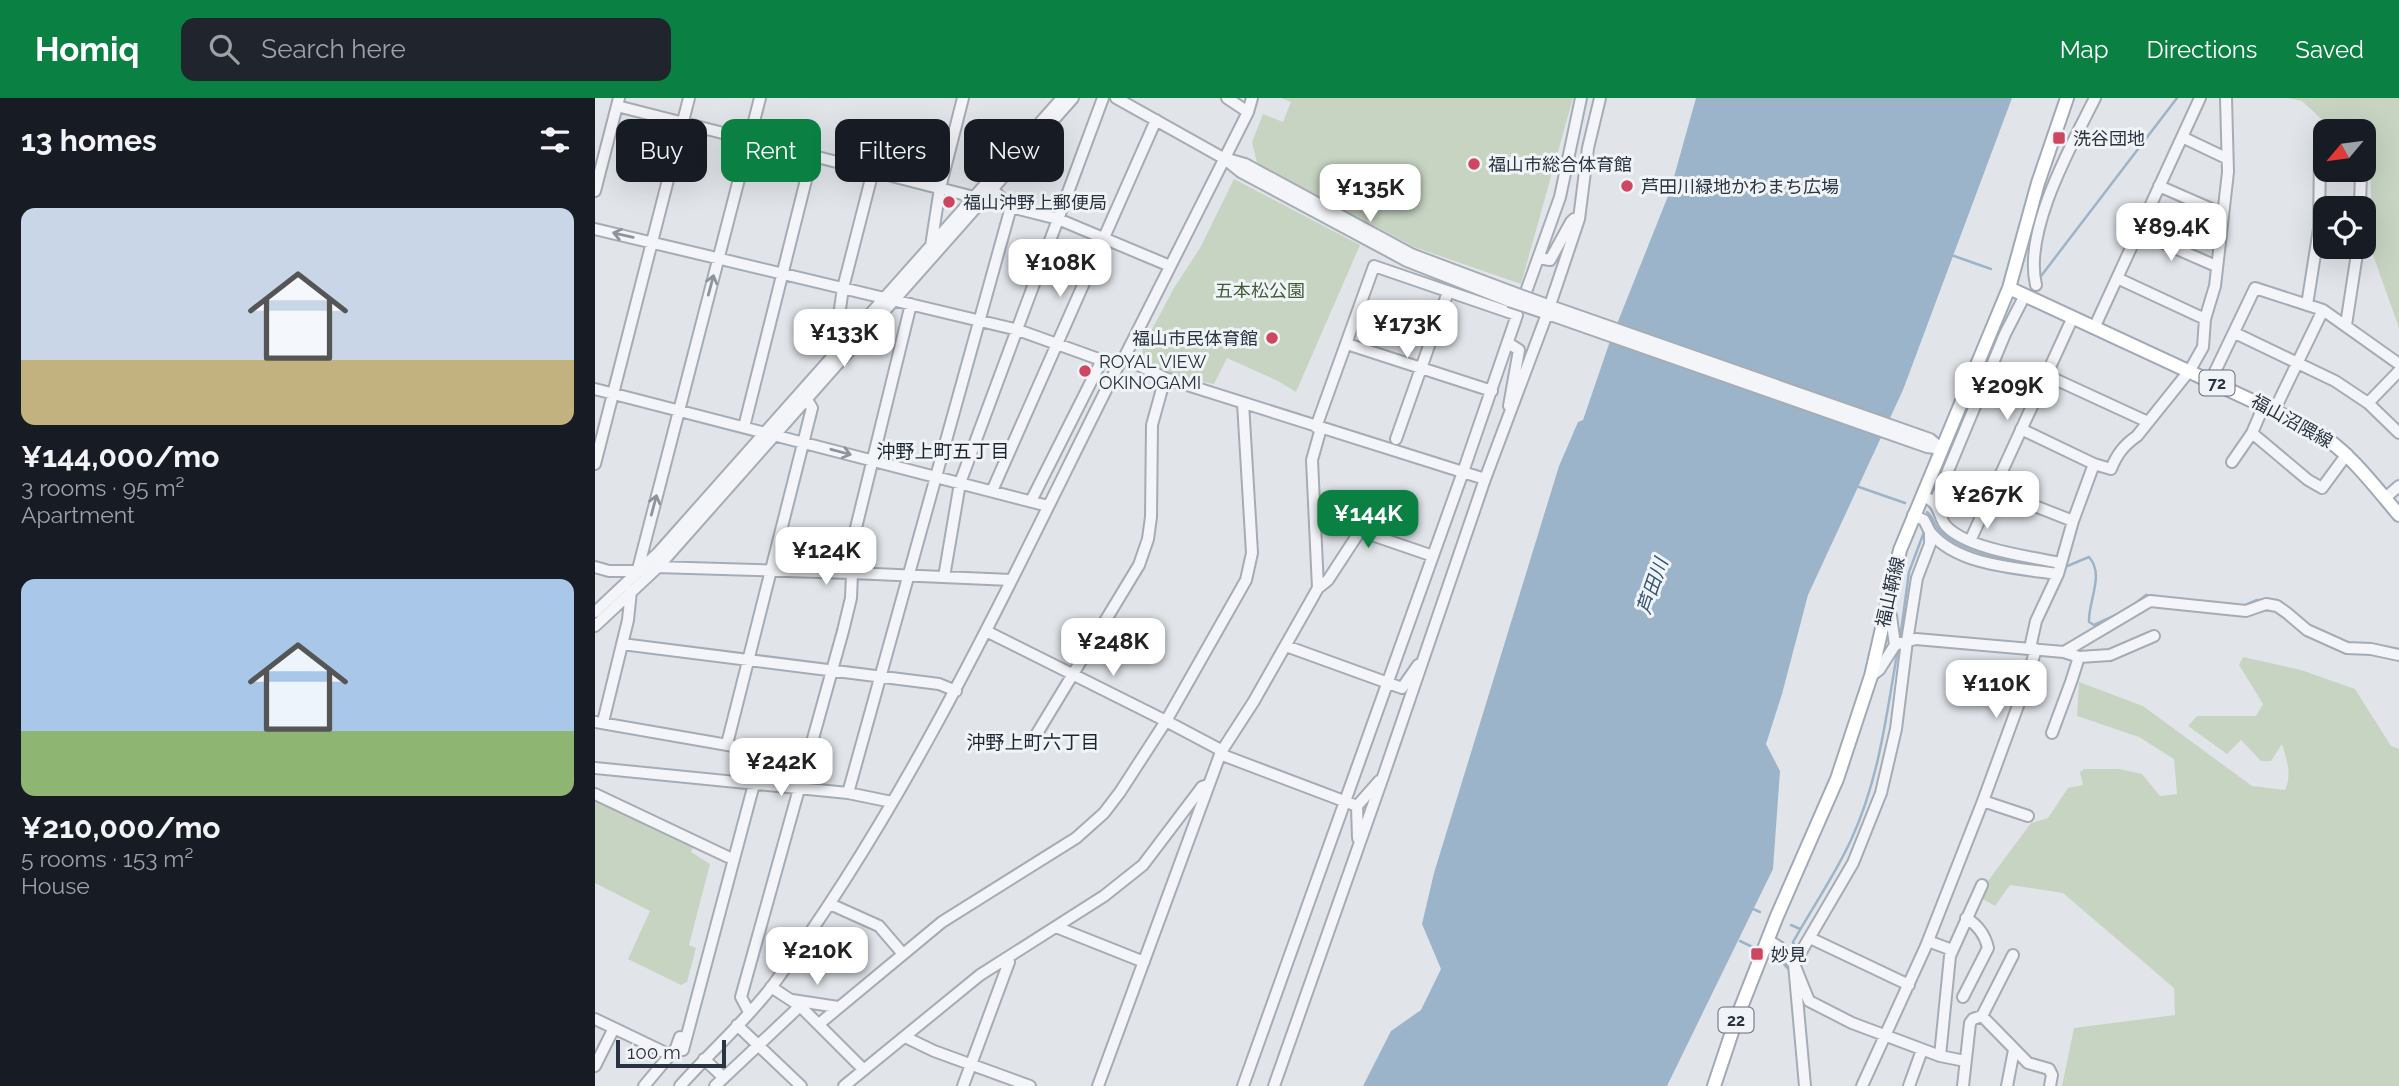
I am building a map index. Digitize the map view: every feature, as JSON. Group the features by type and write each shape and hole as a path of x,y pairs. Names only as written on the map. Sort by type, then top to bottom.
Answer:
{"main road":[{"name":"福山鞆線","path":"1714,1086 1736,1020 1837,779 1871,676 1900,550 2009,288 2067,98"},
{"name":"福山沼隈線","path":"2009,288 2270,407 2322,434 2347,454 2399,515"}],"street":[{"path":"684,119 689,98"},
{"path":"755,119 760,98"},
{"path":"931,246 940,188 963,98"},
{"path":"595,612 658,553 770,434 807,400 931,246 1062,98"},
{"path":"595,626 659,567 833,357 993,190 1073,98"},
{"path":"944,577 960,483 1103,98"},
{"path":"1116,98 1225,159 1245,164 1411,254 1510,297 1943,449"},
{"path":"1227,98 1248,112"},
{"path":"680,1086 771,987 830,904 892,802 956,691 1225,159 1252,98"},
{"path":"1243,1086 1560,197 1581,98"},
{"path":"1274,1086 1485,479 1550,310 1579,219 1588,148 1600,98"},
{"path":"2036,241 2054,183 2095,98"},
{"path":"2095,326 2200,98"},
{"path":"2021,429 2094,464 2111,469 2116,456 2126,443 2137,436 2190,370 2203,347 2205,318 2215,286 2228,172 2225,98"},
{"path":"595,191 618,102 671,119"},
{"path":"992,491 1156,120"},
{"path":"2035,282 2035,222 2042,184 2076,136"},
{"path":"2182,137 2226,158"},
{"path":"595,464 668,182"},
{"path":"644,1086 676,1051 754,785 745,752 739,747 599,722 622,644 631,591 739,182"},
{"path":"744,427 806,182"},
{"path":"833,357 843,288 870,182"},
{"path":"916,182 974,197"},
{"path":"2307,305 2319,229 2320,182"},
{"path":"2159,186 2223,214"},
{"path":"993,190 1011,206 1058,219 1170,266"},
{"path":"848,793 1011,206"},
{"path":"1539,258 1550,260 1571,222 1579,219"},
{"path":"595,229 1018,330 1102,360 1121,362 1485,479"},
{"path":"2138,232 2216,266"},
{"path":"2346,326 2356,259"},
{"path":"1318,588 1313,460 1318,427 1374,267 1517,315"},
{"path":"2117,278 2205,318"},
{"path":"2211,380 2255,288 2323,310 2399,364"},
{"path":"1396,439 1448,292"},
{"path":"2025,295 2005,334 1935,502 1937,531 1940,542 1975,560 2004,567 2059,568"},
{"path":"853,540 911,304"},
{"path":"2232,462 2298,363 2323,310"},
{"path":"1970,541 2073,317"},
{"path":"2235,333 2335,381 2368,403 2399,433"},
{"path":"1508,343 1519,350 1508,423"},
{"path":"1347,344 1492,391"},
{"path":"1031,502 1102,360"},
{"path":"2368,403 2399,371"},
{"path":"2046,375 2148,422"},
{"path":"1033,740 1139,565 1148,539 1151,517 1152,425 1165,378"},
{"path":"595,389 1048,506"},
{"path":"727,744 813,408 807,400"},
{"path":"819,1024 943,922 1076,838 1104,813 1165,722 1239,595 1250,568 1252,553 1243,403"},
{"path":"2252,433 2308,480 2322,488 2347,454"},
{"path":"1862,1086 1928,942 1983,801 2014,717 2033,648 2036,621 2059,568 2094,464"},
{"path":"2385,498 2399,486"},
{"path":"1994,489 2073,521"},
{"path":"1922,495 1935,502"},
{"path":"1913,515 1937,531 2059,568"},
{"path":"1098,1086 1221,752 1318,588 1328,580 1360,531 1433,556"},
{"path":"1805,1086 1794,964 1853,863 1881,793 1896,729 1901,643 1917,578 1937,531"},
{"path":"595,567 609,571 637,572 659,567 1011,580"},
{"path":"750,1012 741,997 832,671 851,598 852,573"},
{"path":"2064,652 2150,601 2246,611 2266,604 2277,606 2307,630 2347,648 2371,649 2399,655"},
{"path":"1886,608 1901,643"},
{"path":"986,631 1165,722 1225,756 1357,806"},
{"path":"1871,676 1901,643 1916,639 2033,648 2079,657 2110,655 2154,636"},
{"path":"622,644 939,684 956,691"},
{"path":"1286,646 1402,688 1427,651"},
{"path":"2052,733 2079,657"},
{"path":"595,768 848,793 892,802"},
{"path":"1359,844 1357,806 1384,774"},
{"path":"844,1086 980,975 1104,896 1143,865 1202,788 1210,784"},
{"path":"595,794 728,858"},
{"path":"1983,801 2028,816"},
{"path":"676,1051 738,817 746,819"},
{"path":"1940,1056 1952,950 1982,885"},
{"path":"830,904 879,926 903,954"},
{"path":"1963,997 1988,948 1986,938 1974,923 1966,918"},
{"path":"1056,928 1144,962"},
{"path":"1810,938 1909,985"},
{"path":"1928,942 1952,950"},
{"path":"1765,948 1779,947 1794,964 1809,1001 1851,1023 1922,1050 1965,1061"},
{"path":"1963,1086 1971,1020 1982,1016 2013,955"},
{"path":"963,1086 1009,962 1008,958"},
{"path":"771,987 819,1024 864,1070"},
{"path":"795,1003 838,1007"},
{"path":"595,1019 702,1062 719,1082 795,1003"},
{"path":"1982,1016 2028,1063 2049,1069 2052,1075 2050,1086"},
{"path":"737,1025 801,1086"},
{"path":"595,1066 614,1028"},
{"path":"905,1037 934,1051 1030,1086"},
{"path":"1909,1086 1922,1050"},
{"path":"2007,1086 2014,1050"}],"green space":[{"path":"1281,98 1573,98 1521,284 1414,247 1257,163 1252,142 1263,114 1283,122 1291,102"},
{"path":"2288,98 2399,98 2399,328 2374,259 2376,196 2371,196 2371,182 2377,182 2377,119 2321,119 2302,101"},
{"name":"五本松公園","path":"1234,179 1360,245 1296,392 1227,358 1214,384 1144,366 1142,348 1174,288 1200,248"},
{"path":"2243,657 2301,670 2355,689 2391,746 2399,749 2399,1086 2062,1086 2074,1028 2175,1015 2174,988 2063,893 2010,885 1995,906 1983,899 1988,881 2031,823 2048,818 2068,788 2083,785 2080,772 2084,769 2119,769 2142,774 2160,796 2177,794 2174,759 2139,737 2077,716 2079,682 2143,706 2252,786 2285,790 2288,773 2282,744 2271,761 2261,761 2241,740 2227,754 2188,726 2197,716 2256,716 2263,704 2239,665"},
{"path":"595,800 693,847 691,852 710,864 689,945 696,948 687,982 681,985 628,959 650,911 595,883"}],"water":[{"name":"芦田川","path":"1696,98 2012,98 1903,390 1808,595 1766,744 1780,771 1773,869 1667,1086 1363,1086 1391,1031 1421,1010 1441,969 1422,924 1434,873 1559,466 1578,422 1583,420 1609,344 1670,191"}],"waterway":[{"path":"2038,280 2177,98"},
{"path":"1954,256 1991,269"},
{"path":"1859,487 1905,503"},
{"path":"1927,512 1939,530 1961,546 2008,560 2052,568"},
{"path":"1900,639 1909,572 1924,532"},
{"path":"2065,567 2089,557 2094,564 2096,580 2089,622 2094,625 2118,614"},
{"path":"2132,606 2146,595 2154,596"},
{"path":"2243,606 2257,600 2273,600"},
{"path":"1794,945 1793,942 1845,853 1861,816 1881,746 1898,649"},
{"path":"1751,908 1760,912"},
{"path":"1791,925 1800,929"},
{"path":"1740,941 1759,950"},
{"path":"1768,954 1781,961 1790,971"},
{"path":"1795,1034 1800,1086"}],"place":[{"name":"洗谷団地","path":"2059,138"},
{"name":"福山市総合体育館","path":"1474,164"},
{"name":"芦田川緑地かわまち広場","path":"1627,186"},
{"name":"福山沖野上郵便局","path":"949,202"},
{"name":"福山市民体育館","path":"1272,338"},
{"name":"ROYAL VIEW OKINOGAMI","path":"1085,371"},
{"name":"妙見","path":"1757,954"}],"district":[{"name":"沖野上町五丁目","path":"943,451"},
{"name":"沖野上町六丁目","path":"1033,742"}]}
